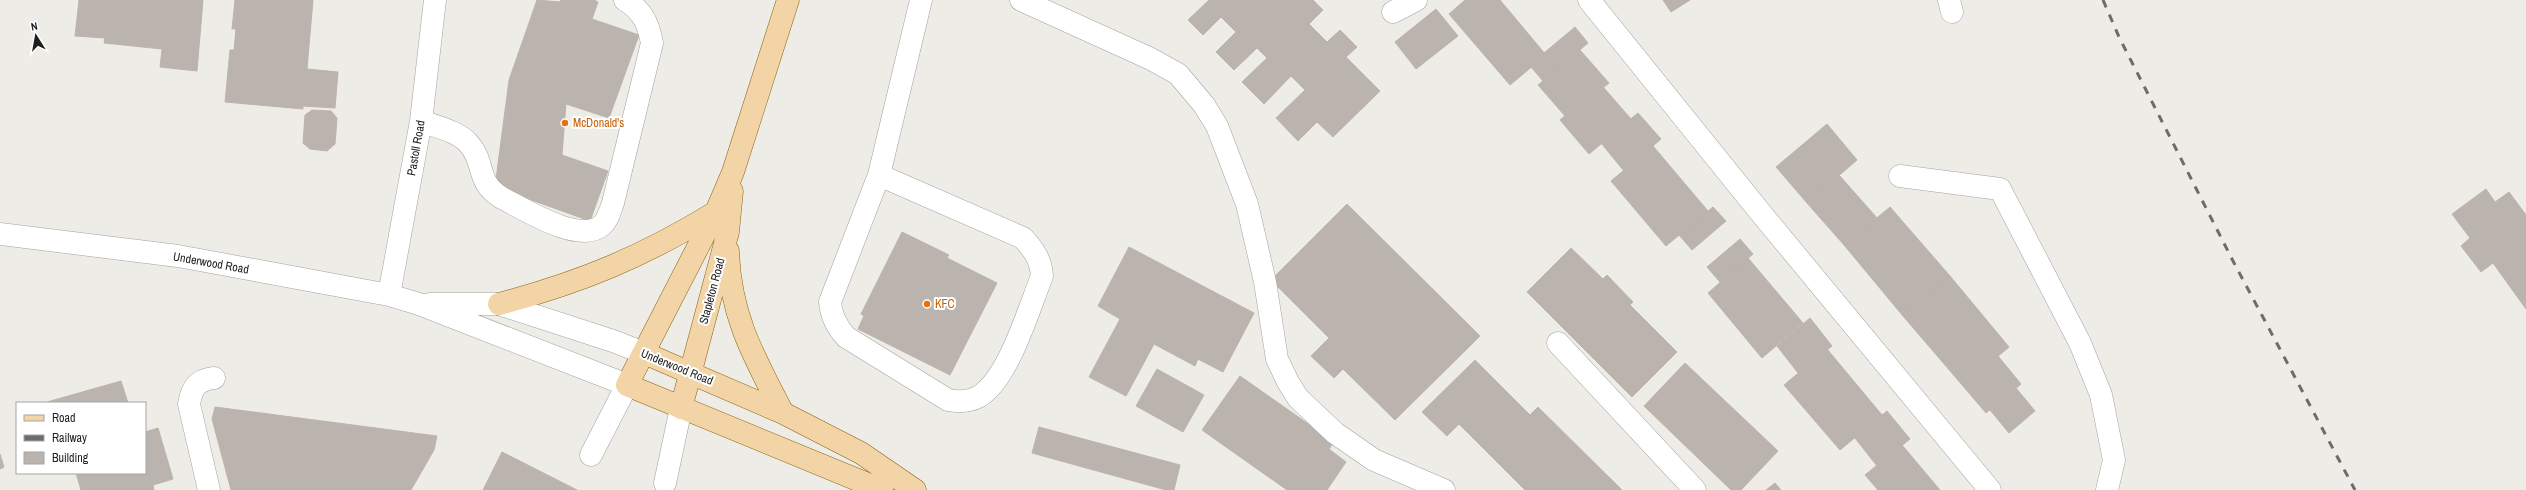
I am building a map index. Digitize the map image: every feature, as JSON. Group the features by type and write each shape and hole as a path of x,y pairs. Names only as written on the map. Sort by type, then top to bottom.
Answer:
{"main road":[{"name":"Stapleton Road","path":"627,385 716,212 733,172 788,0"},
{"name":"Stapleton Road","path":"681,408 728,232 733,172"},
{"path":"499,304 556,289 611,268 665,243 716,212"},
{"path":"728,232 729,270 735,303 745,340 783,413"},
{"name":"Underwood Road","path":"644,353 690,371 783,413 861,453 915,490"},
{"name":"Underwood Road","path":"627,385 882,490"}],"street":[{"name":"Pastoll Road","path":"389,295 422,121 435,0"},
{"path":"422,121 456,134 469,143 490,191 573,231 587,232 601,226 613,203 652,43 648,22 636,7 625,0"},
{"path":"879,175 1023,238 1033,248 1041,263 1042,276 1005,368 978,397 962,402 948,400 846,337 838,329 831,312 830,302 879,175 921,0"},
{"path":"1021,0 1151,59 1178,74 1204,105 1217,126 1247,204 1265,282 1277,359 1288,382 1298,398 1335,433 1374,460 1444,490"},
{"path":"1393,12 1416,0"},
{"path":"1589,0 1760,212 1990,490"},
{"path":"1900,176 2000,189 2080,343 2101,395 2114,460 2107,490"},
{"name":"Underwood Road","path":"0,234 178,256 389,295 419,304 627,385"},
{"name":"Underwood Road","path":"419,304 499,304 613,341 644,353"},
{"path":"1558,343 1695,490"},
{"path":"209,490 189,404 192,390 199,382 214,378"},
{"path":"591,455 627,385"},
{"path":"665,483 681,408"}],"building":[{"path":"79,0 203,0 197,71 160,67 162,49 104,43 105,38 75,36"},
{"path":"235,0 313,0 307,69 338,72 335,108 303,106 303,109 225,102 230,50 234,50 236,29 232,29"},
{"path":"537,0 560,2 561,0 594,0 598,2 592,19 639,35 609,118 566,104 562,155 608,171 590,221 495,187 509,80"},
{"path":"1209,0 1313,0 1323,10 1309,24 1327,42 1340,30 1357,47 1346,57 1380,91 1333,137 1317,122 1298,141 1276,118 1305,90 1291,76 1264,104 1242,82 1267,58 1257,48 1234,70 1216,52 1236,32 1221,17 1203,35 1188,20"},
{"path":"1465,0 1500,0 1546,55 1510,85 1449,14"},
{"path":"1663,0 1690,0 1671,12"},
{"path":"1436,9 1458,36 1416,69 1395,42"},
{"path":"1575,27 1588,43 1543,81 1531,67 1546,55 1544,53"},
{"path":"1580,50 1609,83 1585,103 1583,100 1565,116 1538,85"},
{"path":"1604,88 1631,119 1589,154 1560,120 1583,100 1585,103"},
{"path":"312,110 331,111 337,118 335,144 327,151 310,149 303,143 305,115"},
{"path":"1638,113 1661,139 1624,171 1601,143"},
{"path":"1827,124 1857,160 1807,203 1776,167"},
{"path":"1653,146 1708,211 1666,246 1611,181"},
{"path":"1839,175 1877,218 1844,245 1807,203"},
{"path":"2486,189 2495,202 2509,192 2526,215 2526,309 2493,263 2481,272 2461,246 2470,238 2452,214"},
{"path":"1347,204 1480,336 1395,420 1343,369 1334,378 1311,356 1329,338 1271,280"},
{"path":"1713,207 1726,221 1692,250 1679,235"},
{"path":"1890,207 1950,276 1903,316 1844,245"},
{"path":"902,232 949,255 947,258 997,283 950,375 858,329 864,316 861,314"},
{"path":"1740,239 1753,254 1720,282 1707,267"},
{"path":"1129,247 1254,313 1223,372 1198,359 1195,366 1154,344 1126,396 1089,377 1120,319 1098,306"},
{"path":"1571,248 1603,279 1607,275 1633,302 1630,305 1664,339 1619,384 1527,292"},
{"path":"1748,258 1803,323 1762,358 1708,293"},
{"path":"1950,276 2009,347 1963,386 1903,316"},
{"path":"1810,318 1832,346 1798,373 1777,346"},
{"path":"1664,339 1677,352 1632,397 1619,384"},
{"path":"1827,349 1882,415 1840,450 1784,385"},
{"path":"1998,356 2021,384 1986,413 1963,386"},
{"path":"1475,360 1530,415 1538,407 1622,490 1525,490 1459,424 1447,436 1422,412"},
{"path":"1685,363 1778,451 1741,490 1731,490 1644,406"},
{"path":"1157,369 1204,395 1183,432 1136,406"},
{"path":"1240,376 1334,442 1329,449 1346,462 1327,490 1287,490 1202,430"},
{"path":"121,381 128,402 47,402"},
{"path":"2016,388 2035,411 2009,433 1990,410"},
{"path":"215,407 437,436 434,450 411,490 231,490 212,419"},
{"path":"1887,411 1910,439 1877,466 1855,438"},
{"path":"1039,427 1180,465 1174,490 1166,490 1032,453"},
{"path":"158,428 173,479 153,485 154,490 81,490 76,474 146,474 146,432"},
{"path":"1902,445 1940,490 1878,490 1865,475"},
{"path":"502,452 577,490 483,490"},
{"path":"0,454 4,467 0,469"},
{"path":"1775,483 1781,490 1766,490"}],"railway":[{"path":"2103,0 2119,37 2233,261 2355,490"}],"place":[{"name":"McDonald's","path":"565,123"},
{"name":"KFC","path":"927,304"}]}
